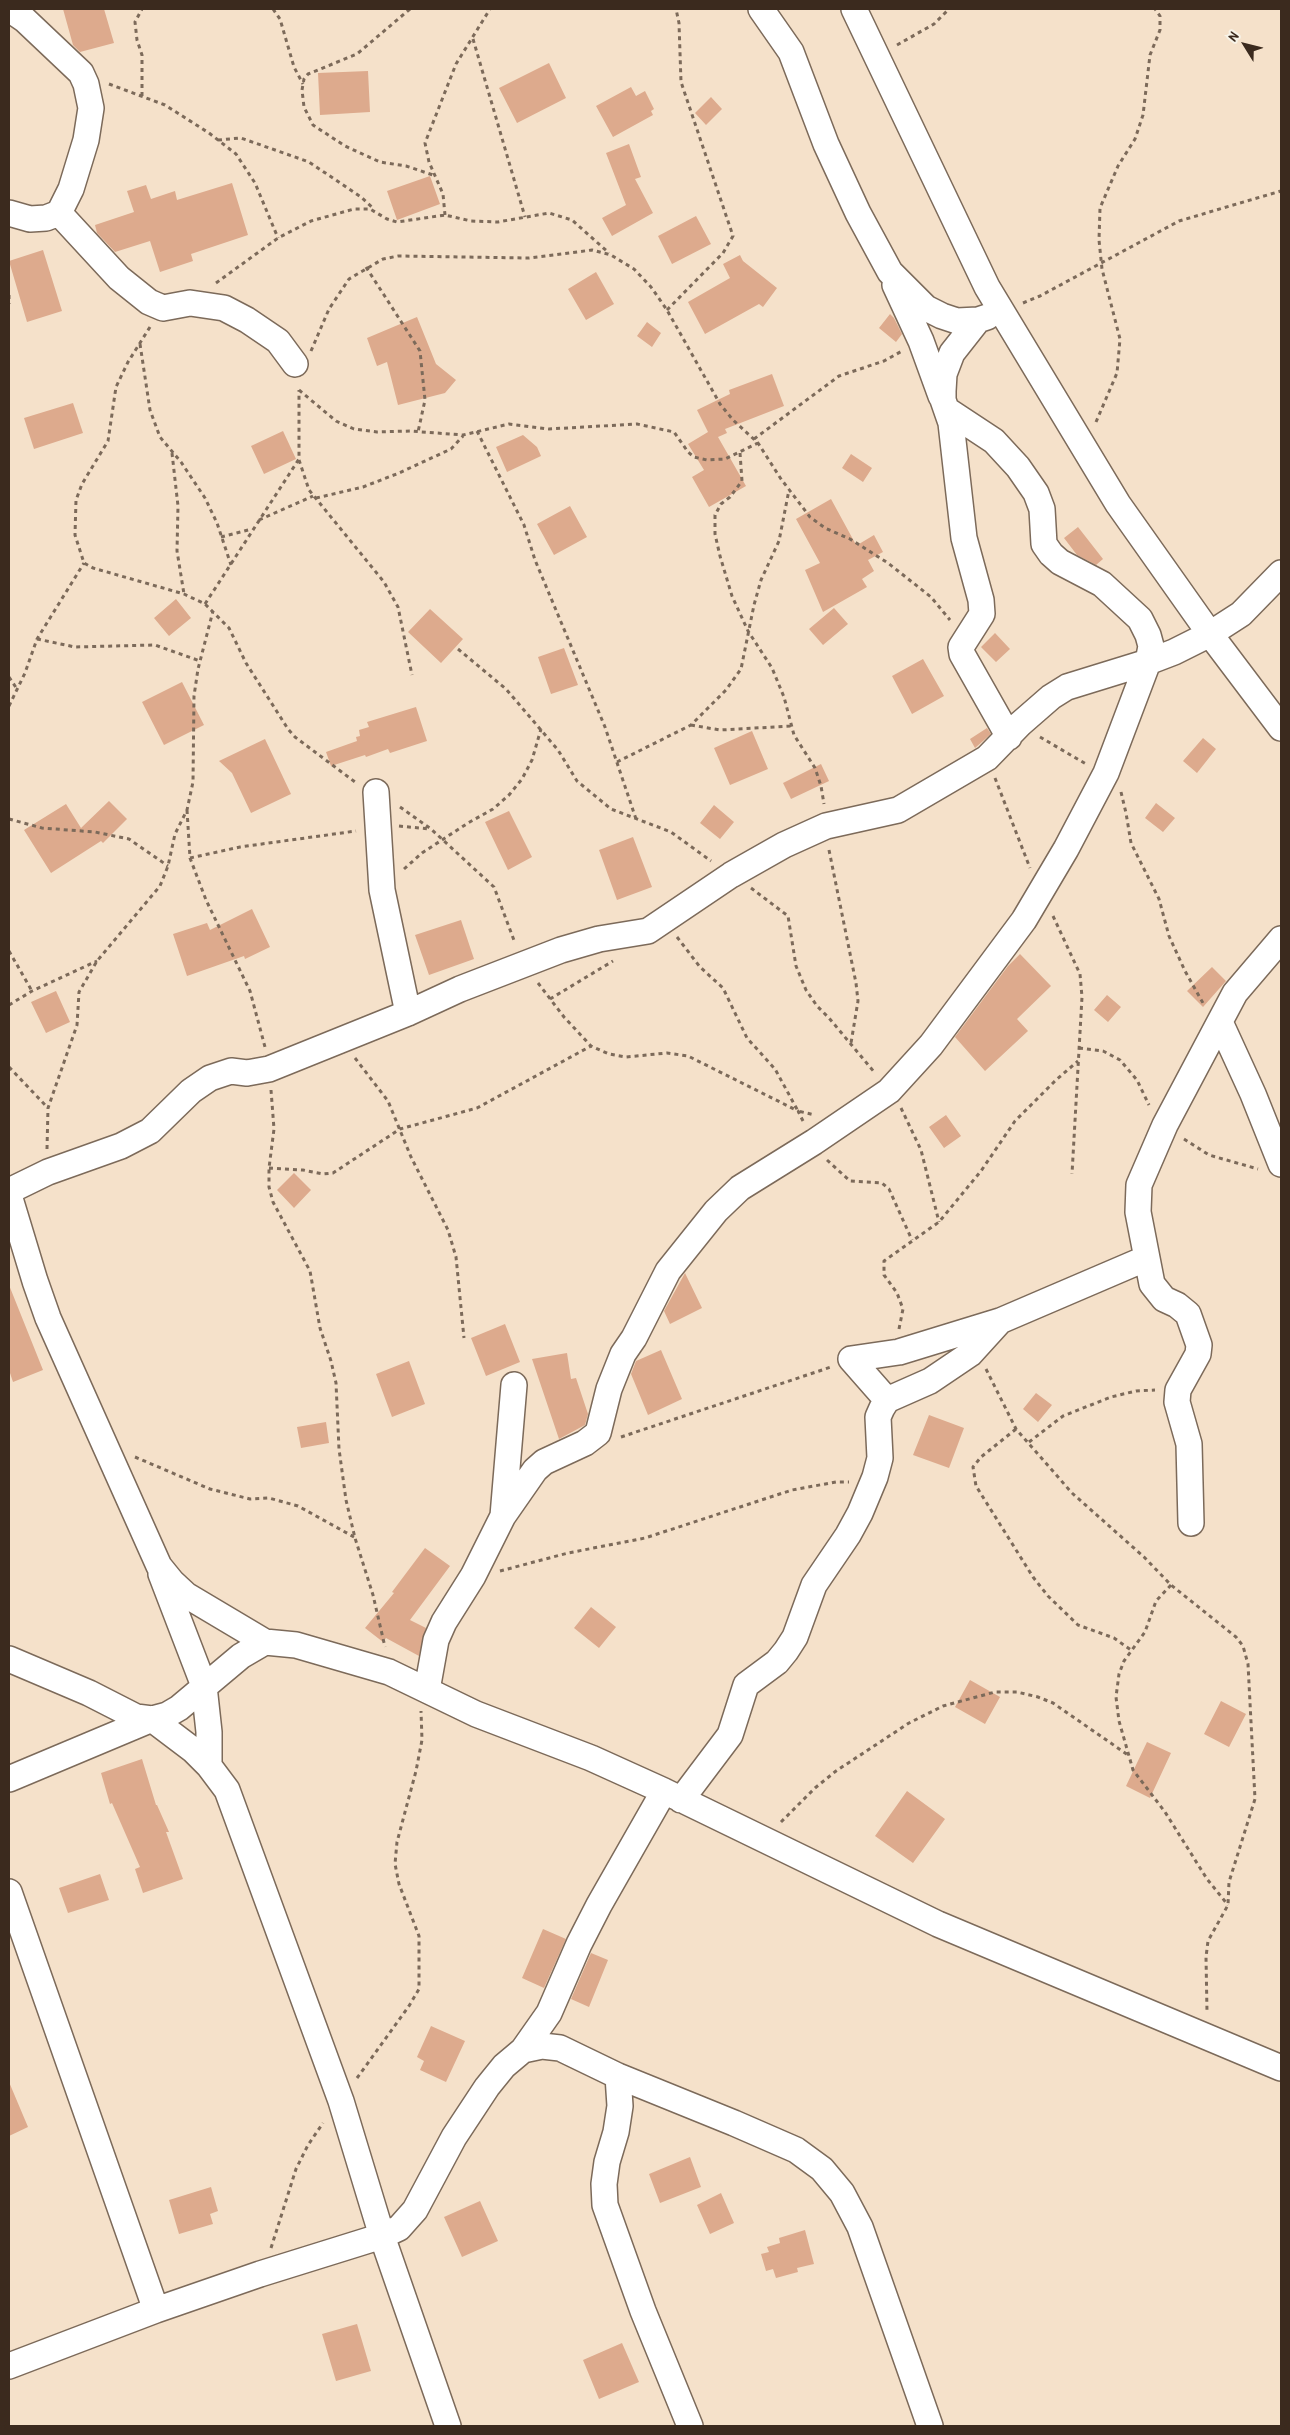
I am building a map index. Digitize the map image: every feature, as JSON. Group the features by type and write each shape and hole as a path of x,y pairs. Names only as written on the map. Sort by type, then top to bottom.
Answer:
{"street":[{"path":"9,9 25,20 80,73 86,84 91,108 86,140 74,181 59,213 46,218 30,219 9,213"},
{"path":"761,9 791,52 826,144 875,246 890,272 900,298 921,341 945,405 951,423 964,538 981,600 982,614 963,642 961,647 962,654 1015,730"},
{"path":"854,9 987,287 1001,311 1118,504 1210,634 1281,728"},
{"path":"59,213 119,278 149,302 163,308 190,303 224,308 237,313 302,359"},
{"path":"890,272 926,308 957,321 978,320 1001,311"},
{"path":"945,405 944,374 952,353 978,320"},
{"path":"427,1690 436,1640 444,1622 473,1576 503,1516 535,1470 544,1462 593,1438 601,1428 608,1389 615,1369 638,1332 668,1271 716,1211 740,1188 814,1142 889,1091 931,1046 964,1004 1024,920 1040,890 1066,849 1106,773 1148,662 1151,646 1148,634 1140,619 1102,584 1060,562 1051,554 1044,544 1042,509 1036,493 1018,467 994,441 945,405"},
{"path":"9,1191 48,1172 121,1146 150,1131 191,1091 210,1078 232,1071 247,1073 269,1069 460,989 561,950 599,939 648,931 731,875 784,845 826,826 898,810 987,758 1051,697 1067,687 1148,662 1174,652 1210,634 1241,614 1281,573"},
{"path":"376,792 382,890 408,1012"},
{"path":"1191,1524 1190,1444 1177,1402 1178,1390 1198,1354 1198,1338 1188,1314 1177,1305 1164,1299 1152,1284 1138,1212 1139,1184 1164,1128 1235,993 1281,939"},
{"path":"1220,1022 1253,1094 1274,1167"},
{"path":"9,1195 48,1318 158,1566 204,1686 209,1732 209,1766"},
{"path":"851,1359 899,1352 1000,1321 1147,1258"},
{"path":"9,2366 156,2310 260,2274 382,2236 399,2228 408,2220 454,2137 487,2087 504,2066 523,2050 549,2013 579,1944 599,1905 673,1796 730,1735 746,1685 786,1651 795,1637 814,1586 848,1535 870,1490 880,1458 878,1418 887,1400 930,1381 976,1348 1000,1321"},
{"path":"851,1359 887,1400"},
{"path":"503,1516 514,1385"},
{"path":"158,1566 186,1595 265,1642 296,1645 389,1672 476,1714 591,1758 938,1924 1281,2068"},
{"path":"9,1779 152,1719 167,1715 242,1656 265,1642"},
{"path":"9,1659 89,1693 136,1717 152,1719 193,1750 209,1766 227,1790 340,2101 382,2236 448,2426"},
{"path":"9,1892 156,2310"},
{"path":"523,2050 542,2046 560,2048 618,2076 796,2150 822,2169 842,2193 860,2227 930,2426"},
{"path":"618,2076 620,2106 616,2132 607,2162 604,2184 606,2204 643,2311 690,2426"}],"path":[{"path":"142,9 135,22 137,40 142,55 142,96"},
{"path":"273,9 280,19 294,66 303,85 304,107 313,125 364,156 436,176"},
{"path":"303,85 308,74 357,54 410,9"},
{"path":"446,215 443,194 425,151 425,143 456,64 490,9"},
{"path":"667,310 722,253 733,236 681,82 679,23 676,9"},
{"path":"876,56 934,24 949,9"},
{"path":"1083,447 1108,397 1117,373 1119,357 1118,327 1108,296 1099,240 1100,208 1118,166 1137,134 1143,115 1150,55 1160,30 1160,16 1155,9"},
{"path":"473,38 525,216"},
{"path":"80,73 172,108 236,154 256,183 278,238"},
{"path":"217,140 241,138 309,162 361,197 378,213"},
{"path":"1001,311 1040,296 1102,261 1180,221 1281,191"},
{"path":"190,303 248,258 278,238 311,221 354,209 370,209 387,219 398,222 446,215 471,221 498,222 549,213 572,220 611,254 634,269 651,287 667,310 720,404 733,420 758,443 789,490 810,517 825,528 850,539 888,563 931,597 947,616 963,642"},
{"path":"412,675 398,607 384,582 314,497 303,477 299,459 299,390 302,359 330,309 350,279 383,259 398,256 529,258 592,250 611,254"},
{"path":"366,268 420,351 425,400 418,432"},
{"path":"9,295 9,304"},
{"path":"163,308 116,387 108,440 82,484 76,500 75,535 84,563 93,568 184,594 205,604 213,611 229,628 259,685 292,733 355,782 376,792 413,815 494,887 524,965 550,999 591,1046 608,1054 626,1057 667,1053 688,1056 798,1111"},
{"path":"754,439 839,376 884,361 921,341"},
{"path":"140,344 150,410 160,437 205,498 231,565"},
{"path":"299,390 336,421 354,429 377,432 463,435 509,424 549,429 637,424 674,432 688,452 694,457 707,460 725,459 758,443"},
{"path":"477,432 521,518 535,560 605,726 636,819"},
{"path":"258,521 314,497 363,487 399,473 451,449 463,435"},
{"path":"172,453 178,506 177,551 184,594"},
{"path":"740,453 742,481 716,509 715,534 732,596 748,631 772,668 798,743 815,768 822,786 830,857 856,983 858,1001 851,1043"},
{"path":"205,604 299,459"},
{"path":"617,762 691,725 726,690 741,669 748,631 761,580 779,541 789,490"},
{"path":"221,537 253,529"},
{"path":"9,706 37,639 84,563"},
{"path":"48,1172 46,1130 48,1108 77,1025 78,992 97,961 160,886 168,866 175,834 187,810 193,782 194,696 200,661 213,611"},
{"path":"37,639 75,647 155,645 200,661"},
{"path":"458,648 506,689 558,750 577,780 611,809 670,832 779,907 788,916 791,924 796,966 806,990 817,1006 851,1043 889,1091 907,1119 921,1150 939,1222"},
{"path":"9,677 17,689"},
{"path":"691,725 720,730 792,726"},
{"path":"382,890 422,853 493,809 509,795 522,779 532,760 541,730"},
{"path":"1015,730 1106,773 1117,784 1123,797 1131,843 1159,899 1169,936 1200,1000 1220,1022"},
{"path":"987,758 1021,849 1080,974 1082,997 1072,1174"},
{"path":"187,810 190,858 206,900 250,991 261,1028 269,1069 274,1129 269,1168 269,1187 273,1202 310,1271 320,1328 336,1383 339,1449 355,1538 380,1622 389,1672"},
{"path":"9,819 42,828 95,832 129,839 168,866"},
{"path":"190,858 249,846 400,826 431,829"},
{"path":"666,920 690,955 723,988 747,1038 775,1069 814,1142 825,1158 850,1181 882,1183 889,1189 912,1240"},
{"path":"9,951 32,990"},
{"path":"550,999 615,959"},
{"path":"9,1005 32,990 97,961"},
{"path":"340,1040 388,1100 426,1188 448,1230 456,1256 464,1338"},
{"path":"269,1168 303,1170 323,1174 332,1172 400,1129 476,1108 591,1046"},
{"path":"1079,1048 1103,1051 1120,1060 1138,1080 1164,1128 1209,1155 1274,1167"},
{"path":"899,1352 899,1325 903,1309 897,1292 884,1275 884,1261 939,1222 981,1171 1015,1122 1056,1080 1079,1061"},
{"path":"9,1067 48,1108"},
{"path":"976,1348 1016,1429 1072,1493 1144,1557 1171,1585 1236,1636 1243,1646 1248,1664 1255,1799 1229,1882 1228,1905 1208,1941 1206,1957 1206,2035"},
{"path":"593,1438 618,1438 754,1394 851,1359"},
{"path":"1029,1442 1063,1416 1111,1397 1136,1391 1178,1390"},
{"path":"1016,1429 981,1457 973,1467 976,1486 1032,1577 1048,1596 1078,1625 1114,1638 1130,1650"},
{"path":"105,1444 210,1489 250,1499 269,1498 298,1506 355,1538"},
{"path":"473,1576 527,1565 568,1553 645,1538 792,1490 836,1482 847,1482 870,1490"},
{"path":"1171,1585 1156,1601 1145,1632 1130,1650 1119,1674 1116,1697 1119,1721 1133,1770 1141,1783 1165,1812 1207,1880 1228,1905"},
{"path":"260,2274 296,2169 308,2145 399,2020 419,1988 419,1936 399,1884 395,1864 397,1842 422,1740 421,1708 427,1690"},
{"path":"763,1840 829,1776 909,1723 943,1706 995,1692 1017,1692 1053,1703 1128,1755"}],"building":[{"path":"63,9 104,9 114,43 80,52 73,45"},
{"path":"549,63 566,98 517,123 499,88"},
{"path":"368,71 370,112 320,115 318,73"},
{"path":"631,87 636,96 645,91 654,109 651,111 653,115 613,137 596,106"},
{"path":"711,97 722,109 706,125 695,113"},
{"path":"629,144 641,177 635,179 653,213 612,236 602,218 626,205 606,153"},
{"path":"430,176 440,204 397,220 387,191"},
{"path":"232,183 248,235 191,254 193,261 160,272 150,241 115,252 97,233 95,225 134,212 127,191 146,185 151,199 175,191 177,200"},
{"path":"696,216 711,244 672,264 658,236"},
{"path":"43,250 62,311 27,322 9,261"},
{"path":"740,255 743,261 777,288 763,307 759,304 705,334 688,302 730,278 723,264"},
{"path":"596,272 614,304 586,320 568,289"},
{"path":"890,314 902,334 896,342 879,328"},
{"path":"417,317 436,364 456,380 445,393 398,405 387,362 377,366 367,338"},
{"path":"647,322 661,333 652,347 637,336"},
{"path":"772,374 784,406 725,429 727,433 718,437 746,486 709,507 692,477 704,470 688,444 708,432 697,410 730,394 729,390"},
{"path":"73,403 83,433 34,449 24,418"},
{"path":"283,431 296,459 264,474 251,446"},
{"path":"523,435 537,447 541,456 507,472 496,447"},
{"path":"851,454 872,468 863,482 842,468"},
{"path":"831,499 855,543 859,544 874,535 883,552 868,560 874,571 862,579 867,587 823,612 805,570 820,563 796,519"},
{"path":"570,506 587,537 554,555 537,524"},
{"path":"1078,527 1103,559 1096,565 1077,555 1064,538"},
{"path":"176,599 191,618 169,636 154,618"},
{"path":"834,608 848,624 823,645 809,629"},
{"path":"430,609 463,639 441,663 408,632"},
{"path":"995,633 1010,649 996,662 981,647"},
{"path":"564,648 578,685 551,694 538,657"},
{"path":"923,659 944,696 912,714 892,676"},
{"path":"182,682 204,725 164,745 142,702"},
{"path":"416,707 427,741 390,753 388,749 331,766 326,752 357,741 356,737 360,736 359,730 369,727 367,722"},
{"path":"987,728 991,734 975,748 970,739"},
{"path":"752,731 768,769 730,785 714,748"},
{"path":"1203,738 1216,749 1197,773 1183,761"},
{"path":"265,739 291,794 251,813 232,773 219,761"},
{"path":"821,764 829,781 791,799 783,783"},
{"path":"109,801 127,819 103,843 101,841 51,873 24,830 66,804 81,828"},
{"path":"1156,803 1175,818 1163,832 1145,818"},
{"path":"714,805 734,822 720,839 700,823"},
{"path":"509,811 532,857 508,870 485,822"},
{"path":"633,837 652,887 617,900 599,850"},
{"path":"252,909 270,947 245,959 244,956 187,976 173,934 207,923 210,930"},
{"path":"461,920 474,959 429,975 415,935"},
{"path":"1020,954 1051,986 1017,1019 1028,1031 985,1071 955,1037 1008,966"},
{"path":"1212,967 1226,981 1203,1007 1187,991"},
{"path":"56,991 70,1022 46,1033 31,1002"},
{"path":"1107,995 1121,1007 1108,1022 1094,1010"},
{"path":"946,1115 961,1136 944,1148 929,1127"},
{"path":"294,1173 311,1190 294,1208 277,1190"},
{"path":"685,1273 702,1308 670,1324 664,1311"},
{"path":"9,1285 43,1370 13,1382 9,1370"},
{"path":"505,1324 520,1362 486,1376 471,1338"},
{"path":"661,1350 682,1399 648,1415 631,1374 636,1361"},
{"path":"567,1353 571,1379 576,1378 588,1414 585,1425 559,1439 532,1359"},
{"path":"409,1361 425,1404 392,1417 376,1374"},
{"path":"1036,1393 1052,1405 1038,1422 1023,1409"},
{"path":"929,1415 964,1428 949,1468 913,1455"},
{"path":"326,1422 329,1443 301,1448 297,1427"},
{"path":"425,1548 450,1566 410,1620 426,1628 419,1656 386,1638 383,1642 365,1628 394,1593 392,1592"},
{"path":"591,1607 616,1627 599,1648 574,1628"},
{"path":"970,1680 1000,1697 985,1724 955,1707"},
{"path":"1221,1701 1246,1714 1229,1747 1204,1734"},
{"path":"1147,1742 1171,1753 1150,1798 1126,1786"},
{"path":"142,1759 156,1805 169,1832 166,1832 183,1879 143,1893 135,1869 140,1867 112,1803 110,1804 101,1773"},
{"path":"907,1791 945,1819 913,1863 875,1836"},
{"path":"100,1874 109,1900 68,1913 59,1888"},
{"path":"543,1929 566,1939 544,1988 522,1978"},
{"path":"591,1953 608,1960 589,2007 571,1999"},
{"path":"431,2026 465,2041 446,2082 420,2070 424,2061 417,2057"},
{"path":"9,2082 28,2127 9,2136"},
{"path":"690,2157 701,2187 660,2203 649,2174"},
{"path":"211,2187 218,2211 210,2214 213,2224 179,2234 169,2200"},
{"path":"721,2193 734,2223 710,2234 697,2205"},
{"path":"480,2201 498,2241 462,2257 444,2217"},
{"path":"805,2230 814,2264 797,2268 798,2272 776,2278 773,2269 766,2271 761,2254 769,2252 767,2247 780,2243 779,2238"},
{"path":"357,2324 371,2371 336,2381 322,2334"},
{"path":"622,2343 639,2382 599,2399 583,2360"}]}
